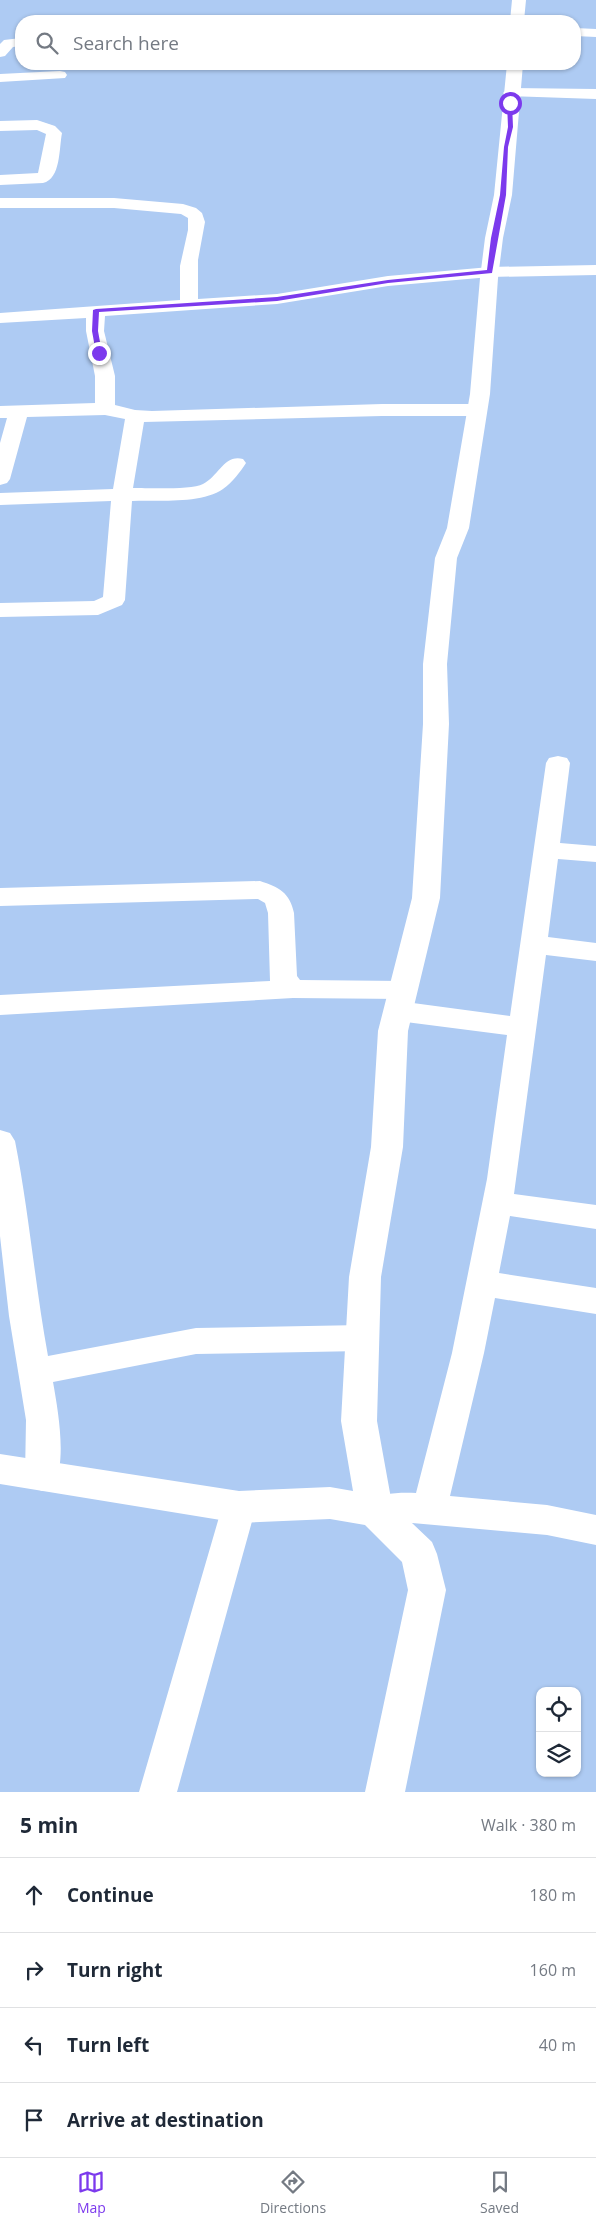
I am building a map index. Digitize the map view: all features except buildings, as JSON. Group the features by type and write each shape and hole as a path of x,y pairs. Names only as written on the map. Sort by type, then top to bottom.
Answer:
{"street":[{"path":"518,15 519,0"},
{"path":"581,32 596,33"},
{"path":"0,53 9,43 15,42"},
{"path":"581,46 596,47"},
{"path":"385,1792 427,1590 419,1554 375,1511 359,1421 364,1277 388,1146 393,1031 426,898 436,724 435,664 446,558 458,528 477,410 494,238 503,195 514,70"},
{"path":"0,78 60,75"},
{"path":"511,93 596,94"},
{"path":"0,126 42,126 50,128 54,133 47,172 43,178 0,180"},
{"path":"0,203 114,203 183,209 190,212 195,216 197,222 189,260 189,305"},
{"path":"0,318 277,299 388,281 490,272 596,270"},
{"path":"96,310 95,331 105,376 105,409"},
{"path":"0,480 10,411 105,409 135,416 152,417 382,410 477,410"},
{"path":"0,610 98,608 114,600 123,494 135,416"},
{"path":"0,499 200,492 212,489 222,481 236,463"},
{"path":"429,1510 468,1353 502,1179 558,763"},
{"path":"546,850 596,854"},
{"path":"0,897 260,890 272,893 279,902 281,913 283,979 293,989"},
{"path":"534,944 596,952"},
{"path":"0,1005 293,989 400,1000 522,1027"},
{"path":"0,1141 11,1198 25,1316 43,1420 42,1476"},
{"path":"497,1203 596,1217"},
{"path":"481,1283 596,1301"},
{"path":"35,1372 196,1341 362,1338"},
{"path":"0,1469 239,1506 330,1503 375,1511 401,1507 547,1520 596,1530"},
{"path":"158,1792 239,1506"}],"route":[{"path":"99,353 95,331 96,310 222,304 277,299 388,281 490,272 494,238 503,195 506,147 510,127 510,103"}]}
